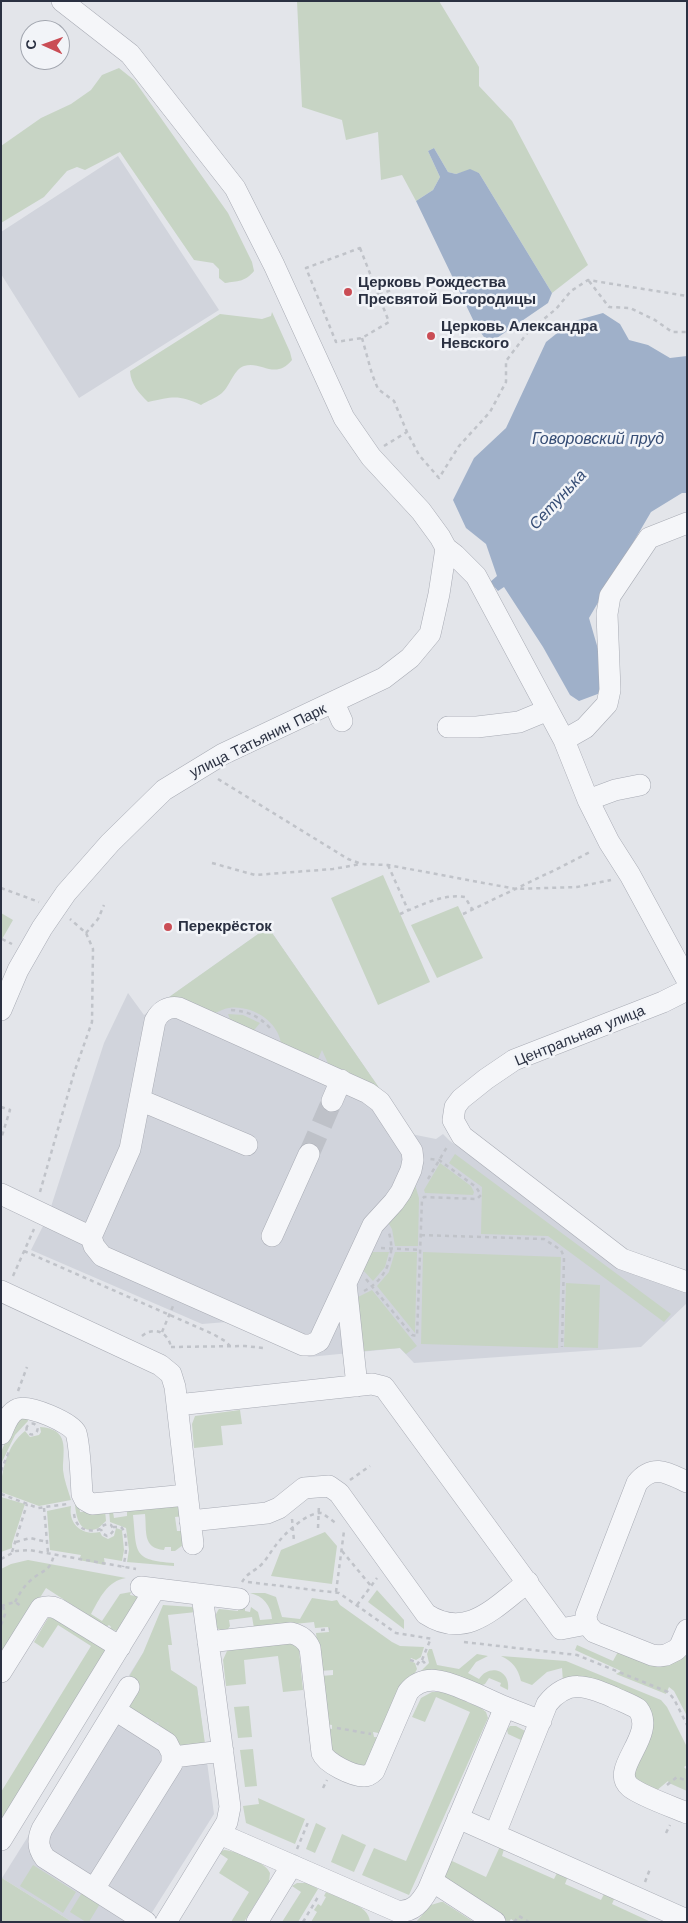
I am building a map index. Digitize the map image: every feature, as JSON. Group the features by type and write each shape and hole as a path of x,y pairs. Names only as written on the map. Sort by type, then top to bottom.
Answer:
{"street":[{"path":"62,1 130,54 235,188 274,265 344,418 371,457 421,511 446,548 476,576 564,740 588,800 609,842 630,876 687,980"},
{"path":"564,740 585,728 607,704 610,690 607,614 610,596 649,538 687,523"},
{"name":"улица Татьянин Парк","path":"1,1010 18,970 37,936 66,893 110,843 164,790 223,754 338,712 410,658 430,634 439,594 446,548"},
{"path":"448,727 519,722 548,710"},
{"path":"588,800 615,790 640,785"},
{"name":"Центральная улица","path":"687,990 663,1002 514,1060 461,1099 455,1107 454,1120 462,1136 622,1259 687,1282"},
{"path":"170,1008 179,1008 341,1080 363,1090 380,1102 412,1151 413,1160 411,1170 401,1192 373,1225 319,1341 311,1345 303,1345 102,1256 94,1246 91,1237 128,1155 155,1021 161,1012 170,1008"},
{"path":"332,1101 341,1080"},
{"path":"140,1100 247,1145"},
{"path":"272,1236 309,1154"},
{"path":"1,1194 38,1210 91,1237"},
{"path":"352,1273 357,1386"},
{"path":"3,1292 160,1365 168,1371 174,1380 192,1544"},
{"path":"177,1405 376,1384 388,1390 562,1628 587,1624"},
{"path":"1,1434 12,1413 23,1407 31,1408 72,1427 76,1434 82,1494 79,1501 96,1504 187,1495"},
{"path":"687,1482 657,1471 646,1474 637,1483 586,1609 587,1624 598,1634 652,1656 666,1655 676,1650 680,1646 687,1630"},
{"path":"190,1522 267,1513 279,1508 304,1488 329,1486 336,1490 426,1614 436,1620 450,1625 464,1624 478,1618 528,1582"},
{"path":"1,1840 120,1647 145,1582 202,1595 238,1599"},
{"path":"166,1922 227,1822 230,1807 202,1595"},
{"path":"1,1672 41,1608 44,1607 58,1609 120,1647"},
{"path":"208,1642 291,1633 301,1636 310,1648 320,1748 323,1757 331,1764 362,1776 368,1776 374,1771 408,1692 417,1684 428,1680 445,1681 513,1708 540,1722"},
{"path":"495,1834 547,1704 566,1688 574,1686 594,1689 633,1706 641,1714 644,1724 626,1769 624,1777 626,1782 633,1789 687,1813"},
{"path":"129,1687 42,1830 39,1838 40,1849 45,1858 146,1922"},
{"path":"220,1834 328,1881 390,1916 403,1912 414,1907 424,1896 432,1882 458,1818 513,1708"},
{"path":"94,1889 169,1770 173,1757 171,1748 164,1740 115,1710"},
{"path":"173,1757 223,1750"},
{"path":"458,1818 687,1920"},
{"path":"257,1922 292,1866"},
{"path":"432,1882 495,1922"}],"path":[{"path":"360,248 389,322 362,338 336,342 306,268 360,248"},
{"path":"379,295 390,290 387,280"},
{"path":"588,280 609,307 630,308 672,332 687,332"},
{"path":"362,338 378,389 394,401 406,432 419,455 439,478 459,446 490,412 506,382 506,361 528,332 556,309 571,291 588,280 687,296"},
{"path":"382,447 406,432"},
{"path":"217,778 348,859 362,864"},
{"path":"463,914 609,842"},
{"path":"212,863 255,875 333,869 362,864 388,866 516,889 577,887 630,876"},
{"path":"388,866 408,910"},
{"path":"1,888 42,904"},
{"path":"400,914 456,895 465,897 472,909"},
{"path":"86,933 98,919 104,906"},
{"path":"3,1292 38,1221 38,1196 74,1073 92,1022 94,949 86,933 65,915"},
{"path":"2,939 16,945"},
{"path":"1,1107 10,1110 1,1139"},
{"path":"427,1181 450,1141"},
{"path":"352,1273 373,1286 412,1335 417,1336 423,1198 477,1199 481,1197 476,1187 439,1160"},
{"path":"352,1273 357,1294 373,1286 382,1276 389,1263 392,1249 390,1235 380,1216"},
{"path":"421,1235 542,1239 561,1250 564,1257 562,1347"},
{"path":"352,1273 392,1249 420,1250"},
{"path":"24,1251 170,1314 217,1336 230,1346"},
{"path":"162,1332 170,1314"},
{"path":"171,1347 244,1346 271,1351"},
{"path":"25,1373 27,1367"},
{"path":"365,1470 370,1466"},
{"path":"318,1528 319,1487"},
{"path":"1,1494 36,1508 79,1501 74,1517 78,1525 88,1531 101,1530"},
{"path":"12,1552 27,1504"},
{"path":"44,1508 48,1553"},
{"path":"338,1525 327,1515 319,1512 312,1514 276,1544 263,1563 248,1573 242,1582 336,1592 344,1595 396,1634 440,1639"},
{"path":"101,1530 102,1526 108,1524 113,1527 122,1527 124,1530 126,1550 123,1567"},
{"path":"101,1530 107,1536 112,1533 113,1527"},
{"path":"336,1592 344,1530 348,1534"},
{"path":"15,1543 18,1540 28,1538 47,1543"},
{"path":"1,1559 12,1552 30,1550 123,1567 145,1582"},
{"path":"342,1551 371,1586"},
{"path":"15,1602 30,1580 50,1566 54,1554"},
{"path":"357,1605 389,1562"},
{"path":"1,1625 5,1614 3,1606"},
{"path":"423,1631 430,1638"},
{"path":"422,1660 430,1638"},
{"path":"460,1641 582,1656 668,1692 674,1699 687,1725"},
{"path":"410,1660 417,1662"},
{"path":"318,1725 389,1737"},
{"path":"323,1788 325,1783"},
{"path":"304,1833 309,1820"},
{"path":"303,1922 328,1881"},
{"path":"514,1922 519,1916 529,1922"}],"shaded area":[{"path":"118,156 219,310 79,398 1,274 1,232"},
{"path":"268,927 411,1134 436,1139 443,1134 450,1141 620,1262 687,1291 687,1303 641,1347 414,1363 400,1348 309,1357 239,1321 202,1324 31,1250 48,1216 104,1043 128,993 144,1015"},
{"path":"143,1653 197,1687 214,1814 146,1922 72,1922 2,1878"}],"green space":[{"path":"297,1 439,1 479,67 479,86 512,121 588,265 552,293 479,173 470,170 456,174 448,172 434,148 428,151 440,177 433,190 416,201 402,175 381,180 378,132 346,140 342,120 302,107"},
{"path":"119,68 134,80 228,213 252,262 254,271 248,277 225,283 219,278 219,269 213,263 194,260 120,152 85,170 77,167 67,171 44,197 1,223 1,146 41,118 71,104 91,90 102,75"},
{"path":"272,312 290,352 292,360 286,366 274,370 256,365 244,366 237,371 222,393 201,405 180,398 148,402 134,385 130,371 220,314 262,319 271,316"},
{"path":"383,875 430,982 378,1005 331,898"},
{"path":"458,906 483,958 437,978 411,925"},
{"path":"1,913 13,920 1,941"},
{"path":"268,927 382,1092 331,1070 322,1050 318,1059 281,1043 279,1035 269,1021 254,1012 246,1009 229,1008 210,1015 203,1015 162,1002"},
{"path":"228,1014 243,1015 260,1023 250,1035 233,1027"},
{"path":"455,1154 671,1314 664,1322 548,1236 481,1234 482,1187 449,1163"},
{"path":"440,1163 471,1186 474,1192 473,1195 425,1193 424,1190"},
{"path":"415,1185 419,1198 418,1246 395,1246 392,1229 386,1219"},
{"path":"372,1252 389,1252 385,1267 373,1281 363,1270"},
{"path":"395,1252 417,1252 415,1333 377,1286 389,1272"},
{"path":"423,1252 561,1257 558,1348 421,1344"},
{"path":"566,1283 600,1285 598,1348 564,1347"},
{"path":"372,1290 417,1346 406,1354 400,1348 364,1351 358,1297"},
{"path":"240,1410 242,1424 221,1426 223,1445 194,1448 192,1424 195,1416"},
{"path":"26,1412 28,1421 15,1435 1,1464 1,1452 16,1417"},
{"path":"40,1427 56,1432 63,1441 63,1470 71,1500 39,1506 1,1492 2,1476 9,1451 25,1431 30,1437 39,1435 41,1432"},
{"path":"1,1497 25,1504 12,1548 1,1552"},
{"path":"75,1504 79,1504 80,1512 105,1510 106,1521 97,1528 86,1529 78,1519"},
{"path":"172,1504 180,1507 184,1516 175,1517 177,1531 185,1531 183,1545 175,1551 171,1551 171,1547 165,1547 164,1550 152,1546 147,1538 145,1514 133,1515 135,1538 139,1552 150,1560 174,1563 174,1566 127,1562 129,1550 126,1528 110,1522 109,1510 113,1512 114,1518 127,1516 129,1508"},
{"path":"71,1506 74,1523 82,1530 93,1533 100,1532 102,1536 108,1539 114,1536 116,1528 122,1530 124,1550 122,1561 104,1558 105,1565 79,1560 81,1555 50,1550 47,1511"},
{"path":"325,1532 337,1546 332,1584 271,1576 281,1550"},
{"path":"28,1560 126,1578 109,1586 91,1614 102,1621 120,1594 131,1592 130,1595 135,1596 136,1593 140,1594 117,1631 110,1629 109,1625 106,1627 46,1588 1,1660 1,1569 11,1564"},
{"path":"377,1590 404,1620 404,1629 368,1602"},
{"path":"250,1593 265,1593 276,1597 282,1617 300,1619 312,1598 337,1600 340,1605 392,1642 400,1646 424,1647 421,1657 416,1660 411,1658 410,1661 415,1663 417,1669 384,1734 373,1732 374,1737 382,1738 364,1769 332,1757 325,1728 332,1729 332,1725 325,1724 321,1676 333,1675 333,1670 320,1671 316,1633 329,1632 328,1627 315,1628 314,1622 254,1628 252,1617 229,1620 230,1626 228,1629 219,1629 215,1624 215,1617 219,1609 238,1611 238,1606 245,1607 245,1611 250,1612 251,1607 258,1612 260,1620 272,1619 266,1602 259,1596"},
{"path":"163,1605 192,1607 196,1612 168,1615 172,1645 168,1645 171,1670 197,1687 205,1744 184,1747 156,1729 159,1723 157,1722 153,1727 129,1711 126,1682 143,1653"},
{"path":"54,1616 105,1646 106,1651 1,1822 1,1792 91,1646 58,1625 43,1648 34,1642 48,1618"},
{"path":"289,1643 295,1645 299,1650 303,1690 283,1692 278,1656 244,1660 246,1684 226,1686 223,1660 227,1651"},
{"path":"577,1645 613,1661 619,1650 687,1654 687,1716 674,1691 669,1687 666,1694 616,1674 621,1671 575,1650"},
{"path":"429,1649 432,1649 437,1665 459,1669 477,1654 488,1656 476,1662 468,1673 479,1679 488,1671 498,1671 506,1678 508,1690 500,1686 501,1683 489,1678 485,1684 480,1686 444,1671 420,1672 429,1663 427,1654"},
{"path":"501,1656 566,1661 661,1700 667,1707 687,1747 687,1765 684,1767 687,1770 687,1791 668,1781 656,1791 633,1777 650,1725 563,1682 562,1668 547,1672 532,1685 521,1681 514,1665"},
{"path":"432,1692 444,1692 481,1708 486,1712 488,1718 409,1895 362,1875 374,1848 406,1861 470,1712 436,1697 425,1722 412,1717 421,1698"},
{"path":"249,1706 252,1737 238,1738 234,1707"},
{"path":"510,1726 516,1726 525,1731 521,1740 508,1734 507,1730"},
{"path":"253,1749 257,1786 245,1787 240,1750"},
{"path":"258,1798 305,1819 295,1844 246,1823 243,1806 259,1804"},
{"path":"316,1823 326,1828 315,1853 306,1849"},
{"path":"342,1834 366,1845 354,1872 331,1862"},
{"path":"502,1842 504,1849 502,1856 554,1879 558,1871 568,1876 565,1884 601,1900 605,1892 615,1897 612,1904 651,1922 515,1922 511,1919 509,1922 503,1922 442,1880 450,1860 486,1877"},
{"path":"224,1850 236,1852 262,1864 270,1873 269,1882 244,1922 231,1922 249,1892 219,1873 228,1859 219,1853"},
{"path":"33,1865 76,1892 63,1913 20,1886"},
{"path":"2,1878 72,1922 1,1922"},
{"path":"297,1883 309,1883 318,1889 298,1922 282,1922 301,1892 292,1886"},
{"path":"83,1891 101,1902 89,1922 70,1912"},
{"path":"326,1892 359,1906 365,1911 370,1922 311,1922 317,1912 314,1910 318,1904 321,1906 326,1897 324,1896"},
{"path":"441,1902 474,1922 416,1922 431,1905"}],"water":[{"path":"434,148 448,172 456,174 470,169 479,173 552,293 548,303 494,340 484,337 476,326 416,201 433,190 440,177 428,151"},
{"name":"Говоровский пруд","path":"603,313 620,324 629,340 648,345 670,358 687,356 687,493 682,493 651,512 589,618 607,680 603,692 579,701 570,695 543,647 504,587 498,591 490,582 497,576 486,544 466,528 453,500 474,458 506,428 546,342 571,322"}],"tunnel":[{"path":"309,1154 332,1101"}],"place":[{"name":"Церковь Рождества Пресвятой Богородицы","path":"348,292"},
{"name":"Церковь Александра Невского","path":"431,336"},
{"name":"Перекрёсток","path":"168,927"}],"water label":[{"name":"Сетунька","path":"558,500"}]}
